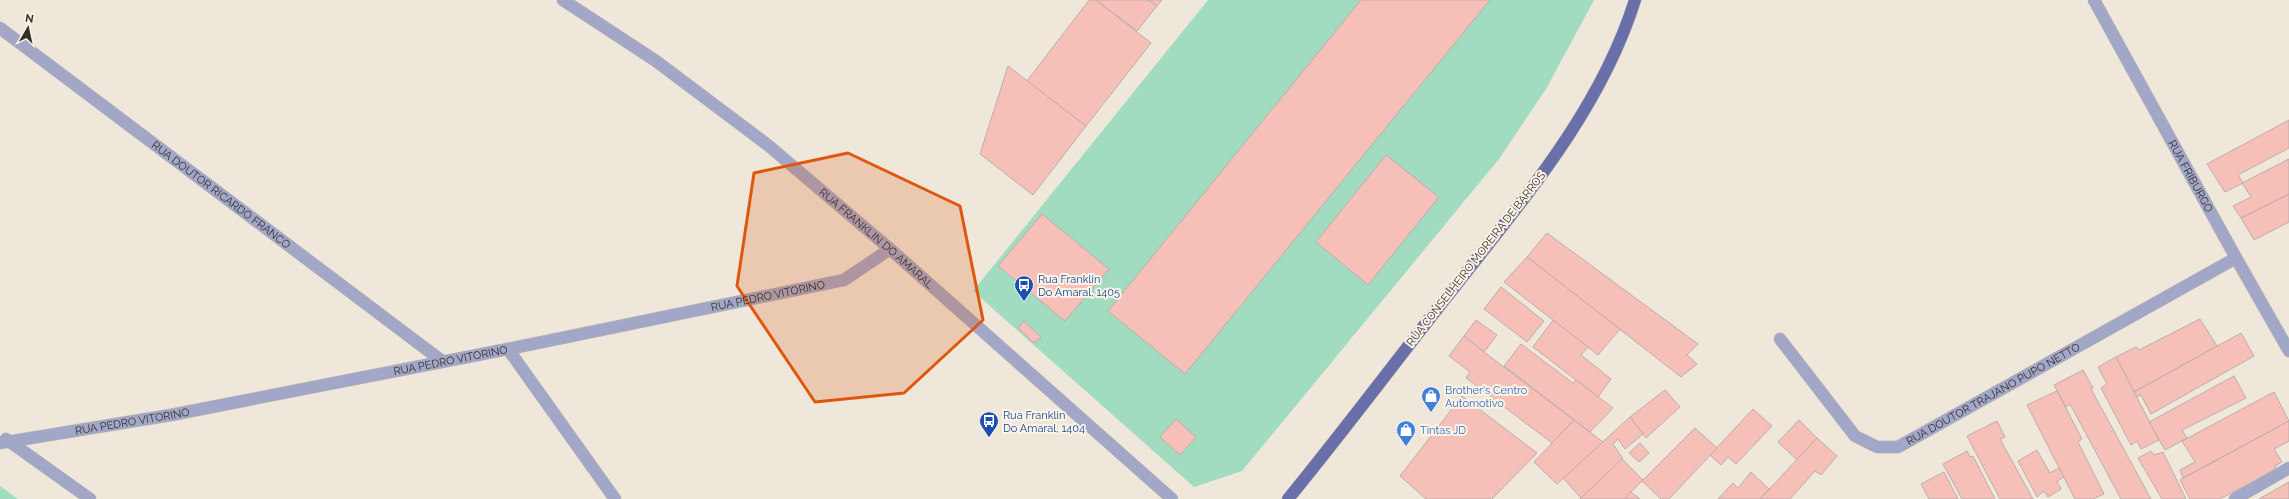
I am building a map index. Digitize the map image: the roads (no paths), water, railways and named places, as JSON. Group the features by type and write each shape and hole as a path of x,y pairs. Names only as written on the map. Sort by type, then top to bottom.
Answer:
{"main road":[{"name":"RUA CONSELHEIRO MOREIRA DE BARROS","path":"1288,499 1543,174 1592,98 1618,44 1635,0"}],"street":[{"name":"RUA FRANKLIN DO AMARAL","path":"563,0 656,62 770,146 890,249 1172,499"},
{"name":"RUA FRIBURGO","path":"2094,0 2289,351"},
{"name":"RUA DOUTOR RICARDO FRANCO","path":"0,28 442,361"},
{"name":"RUA PEDRO VITORINO","path":"3,439 171,415 508,349 844,280 890,249"},
{"name":"RUA DOUTOR TRAJANO PUPO NETTO","path":"1780,339 1855,436 1877,447 1898,447 2236,258"},
{"path":"508,349 616,499"},
{"path":"3,439 90,499"},
{"path":"2236,499 2289,468"}],"place":[{"name":"Rua Franklin Do Amaral, 1405","path":"1024,302"},
{"name":"Brother's Centro Automotivo","path":"1431,413"},
{"name":"Rua Franklin Do Amaral, 1404","path":"989,438"},
{"name":"Tintas JD","path":"1406,447"}]}
